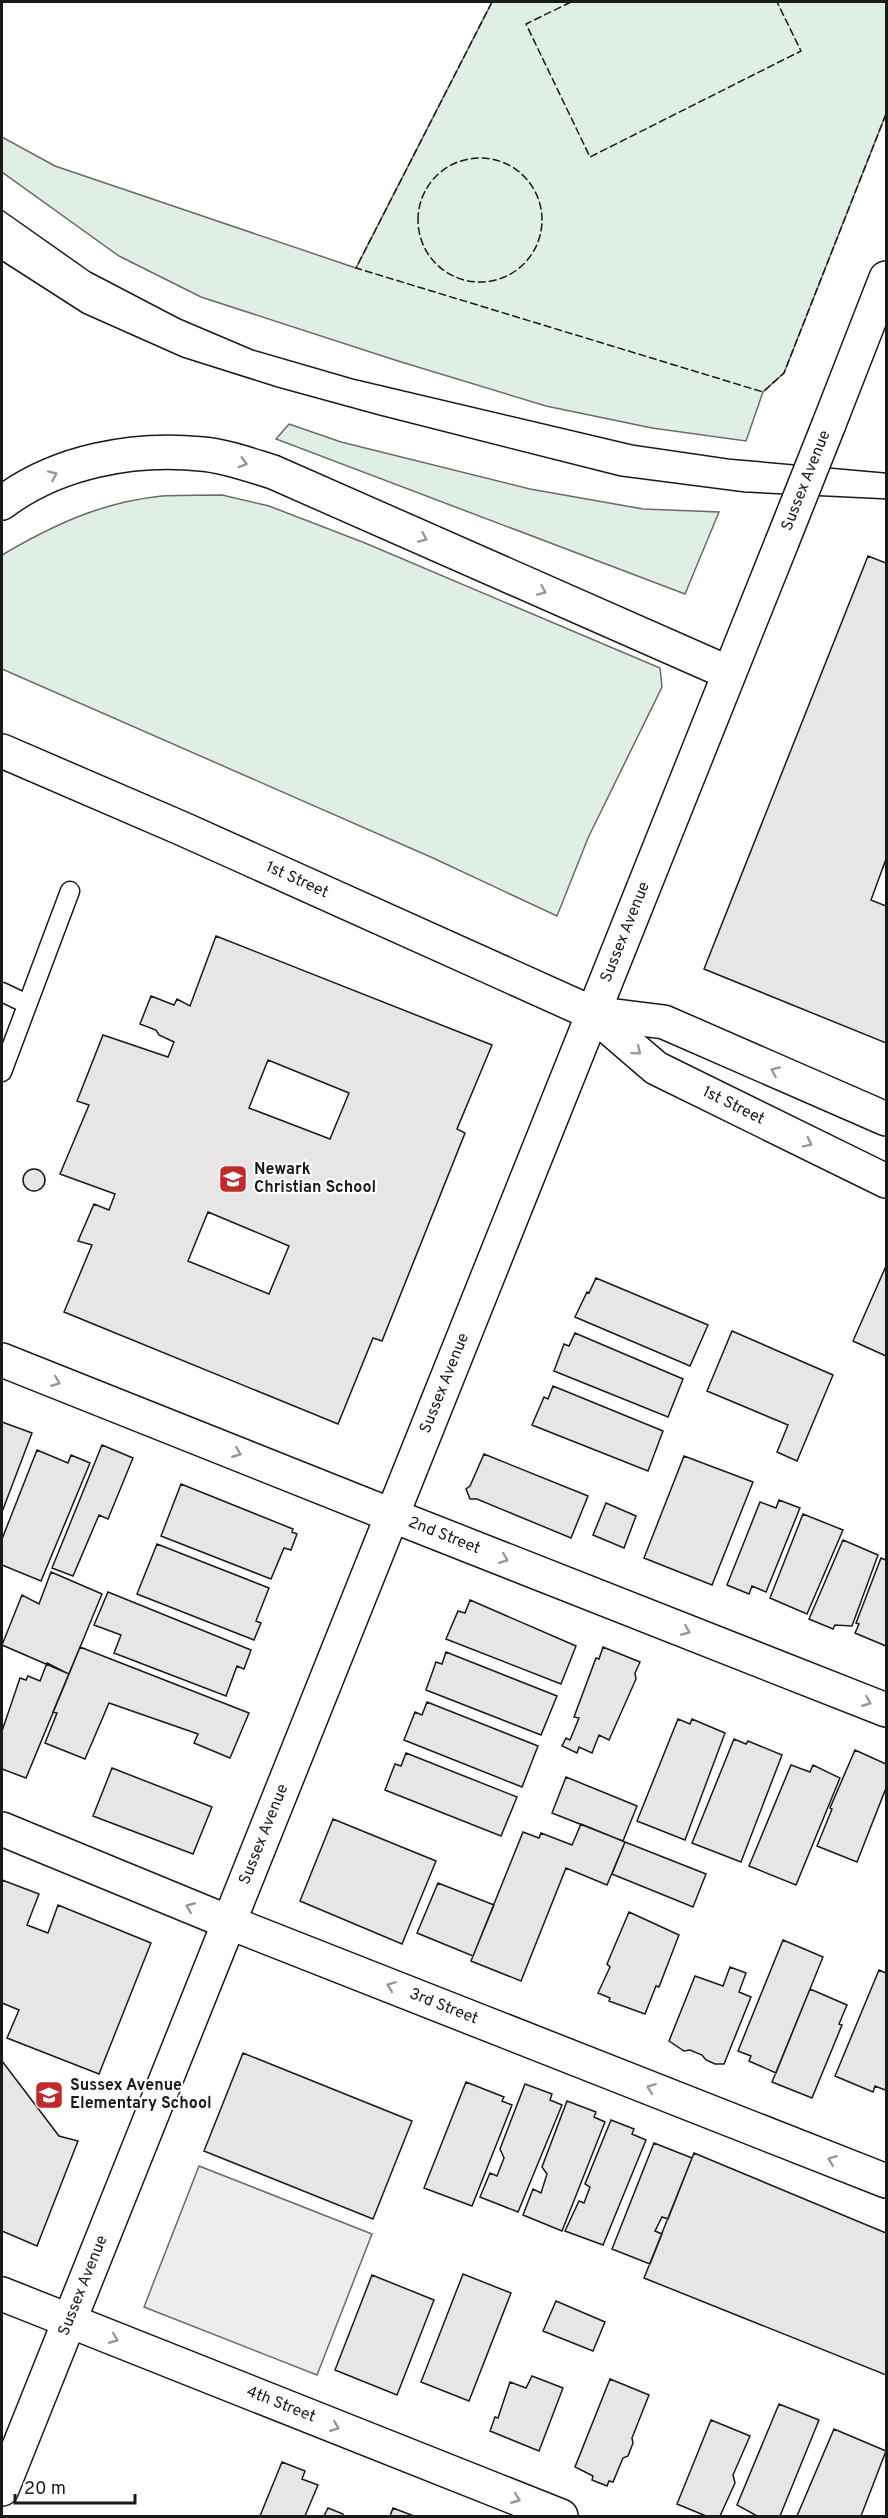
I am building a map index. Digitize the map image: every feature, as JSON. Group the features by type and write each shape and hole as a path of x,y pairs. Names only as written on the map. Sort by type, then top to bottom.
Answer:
{"main road":[{"name":"Sussex Avenue","path":"2,2489 886,278"},
{"path":"2,503 45,478 98,460 133,454 166,452 204,454 239,462 273,472 729,673"},
{"name":"1st Street","path":"2,751 183,829 592,1013 656,1068 886,1181"},
{"name":"1st Street","path":"592,1013 664,1022 886,1119"},
{"name":"2nd Street","path":"2,1360 886,1710"},
{"name":"3rd Street","path":"2,1829 228,1922 886,2181"},
{"name":"4th Street","path":"2,2294 561,2517"}],"lane":[{"path":"2,1072 70,891"},
{"path":"2,992 27,1004"}],"green space":[{"path":"492,2 886,2 886,114 784,373 763,392 746,441 652,428 546,406 201,297 119,256 2,172 2,137 55,166 356,268"},
{"path":"289,424 341,442 530,489 643,509 719,512 685,594 276,439"},
{"path":"222,495 269,506 365,543 660,668 662,687 588,838 557,916 433,858 2,669 2,555 40,534 98,509 162,496"}],"shaded area":[{"path":"199,2166 372,2234 317,2375 144,2307"}],"building":[{"path":"868,556 886,563 886,859 871,900 886,906 886,1043 704,969"},
{"name":"Newark Christian School","path":"216,936 492,1045 457,1129 465,1133 382,1341 373,1338 338,1424 64,1312 92,1245 78,1241 94,1204 109,1210 115,1194 60,1174 89,1105 77,1101 103,1035 168,1057 174,1042 159,1035 156,1030 140,1024 151,996 174,1005 177,999 190,1006","holes":["268,1060 349,1093 330,1139 249,1108","208,1212 289,1246 269,1294 188,1261"]},
{"path":"34,1169 42,1172 45,1180 42,1188 34,1191 26,1188 23,1180 26,1172"},
{"path":"886,1266 886,1356 853,1341"},
{"path":"596,1278 708,1325 690,1366 575,1317"},
{"path":"732,1331 833,1375 797,1461 777,1452 788,1425 707,1391"},
{"path":"575,1333 683,1379 668,1417 554,1371 564,1344 569,1346"},
{"path":"553,1386 663,1431 648,1471 532,1425 544,1397 548,1399"},
{"path":"2,1422 32,1433 2,1512"},
{"path":"102,1445 133,1458 108,1519 99,1515 73,1576 52,1568"},
{"path":"37,1450 68,1463 71,1455 90,1463 41,1581 2,1565 2,1539"},
{"path":"484,1454 588,1496 571,1538 477,1499 470,1499 466,1489 470,1486"},
{"path":"684,1456 753,1482 712,1585 644,1558"},
{"path":"181,1484 293,1529 292,1532 297,1534 291,1550 284,1548 271,1579 161,1536"},
{"path":"779,1500 800,1508 766,1592 752,1586 749,1594 727,1585 760,1502 776,1508"},
{"path":"606,1503 636,1516 624,1548 593,1535"},
{"path":"803,1514 843,1530 807,1614 770,1598"},
{"path":"843,1540 878,1555 852,1626 835,1625 833,1629 809,1619"},
{"path":"157,1544 269,1588 256,1621 261,1623 254,1640 137,1594"},
{"path":"881,1558 886,1560 886,1646 855,1633 859,1624 856,1623"},
{"path":"51,1572 102,1594 69,1674 2,1645 22,1595 39,1604"},
{"path":"108,1592 251,1650 244,1669 237,1666 226,1696 114,1653 121,1635 94,1625"},
{"path":"470,1600 576,1646 561,1684 446,1639 458,1611 465,1613"},
{"path":"80,1647 249,1713 230,1758 194,1743 198,1734 109,1703 85,1759 45,1743 57,1713 53,1712"},
{"path":"603,1647 640,1662 635,1673 636,1679 609,1740 599,1735 592,1753 579,1747 577,1753 562,1746 566,1738 570,1740 579,1718 574,1717 596,1658 599,1659"},
{"path":"446,1652 557,1696 541,1735 426,1690 436,1662 442,1664"},
{"path":"47,1663 69,1674 26,1778 2,1769 2,1731 20,1678 26,1680 28,1676 40,1681"},
{"path":"427,1702 538,1746 522,1787 404,1740 415,1712 422,1715"},
{"path":"678,1719 690,1724 692,1719 725,1733 685,1840 637,1821"},
{"path":"734,1739 746,1744 748,1741 782,1755 741,1862 692,1843"},
{"path":"855,1750 886,1764 886,1788 857,1862 817,1846 832,1809 830,1808"},
{"path":"406,1753 517,1797 501,1836 385,1790 395,1764 401,1766"},
{"path":"791,1765 810,1772 813,1765 840,1778 796,1885 749,1866"},
{"path":"112,1768 212,1807 193,1854 93,1816"},
{"path":"566,1777 637,1806 623,1841 552,1813"},
{"path":"333,1819 436,1861 402,1944 300,1901"},
{"path":"581,1824 625,1842 607,1885 566,1868 521,1981 471,1961 523,1832 539,1838 541,1833 572,1845"},
{"path":"625,1842 706,1874 693,1907 612,1874"},
{"path":"2,1880 39,1894 27,1925 48,1933 58,1905 151,1943 99,2074 7,2038 19,2010 2,2003"},
{"path":"438,1883 494,1905 473,1956 417,1933"},
{"path":"629,1912 679,1935 659,1987 656,1986 645,2014 609,2001 610,1998 598,1993 610,1967 607,1964"},
{"path":"783,1940 823,1957 776,2073 749,2061 751,2056 738,2051"},
{"path":"730,1967 746,1973 739,1992 751,1997 724,2064 715,2064 706,2060 702,2055 690,2050 684,2051 669,2041 695,1976 723,1986"},
{"path":"879,1970 886,1973 886,2087 885,2090 875,2086 873,2092 835,2076"},
{"path":"810,1989 847,2005 839,2024 842,2025 812,2098 772,2082"},
{"path":"243,2053 412,2121 373,2219 204,2151"},
{"path":"2,2061 59,2136 78,2141 37,2246 2,2231"},
{"path":"466,2082 504,2097 502,2101 512,2105 472,2206 424,2188"},
{"path":"525,2084 552,2094 550,2100 562,2105 518,2212 480,2197 490,2173 497,2176 504,2158 500,2149"},
{"path":"567,2101 596,2112 594,2117 605,2122 562,2231 523,2215 533,2189 541,2193 547,2174 542,2167"},
{"path":"611,2120 634,2129 632,2134 646,2140 603,2245 565,2231 579,2201 584,2203 590,2187 585,2184"},
{"path":"654,2143 692,2158 668,2219 662,2217 655,2231 662,2234 650,2264 612,2249"},
{"path":"694,2153 886,2233 886,2375 644,2278"},
{"path":"463,2274 511,2293 469,2401 421,2382"},
{"path":"372,2275 434,2300 397,2395 335,2370"},
{"path":"556,2301 605,2322 593,2351 543,2331"},
{"path":"532,2376 563,2388 539,2451 490,2431 495,2417 498,2418 510,2382 526,2388"},
{"path":"610,2379 649,2395 632,2438 633,2443 628,2456 623,2458 613,2482 609,2481 607,2486 592,2480 593,2476 575,2467"},
{"path":"779,2404 819,2420 780,2516 757,2516 737,2505"},
{"path":"711,2420 750,2436 733,2475 735,2483 720,2516 706,2516 677,2504"},
{"path":"834,2429 886,2451 861,2516 797,2516"},
{"path":"282,2462 305,2471 302,2479 318,2485 305,2516 260,2516"},
{"path":"328,2508 343,2514 343,2516 324,2516"},
{"path":"393,2508 414,2516 390,2516"}],"tram line":[{"path":"2,210 90,272 180,319 253,350 353,379 633,445 729,459 886,473"},
{"path":"2,261 83,313 182,357 277,387 379,415 620,476 744,492 886,499"}],"fence":[{"path":"492,2 356,268 763,392 784,373 886,114"},
{"path":"571,2 526,24 590,157 801,51 777,2"},
{"path":"480,158 504,162 524,176 538,196 542,220 538,244 524,264 504,278 480,282 456,278 436,264 422,244 418,220 422,196 436,176 456,162 480,158"}],"place":[{"name":"Newark Christian School","path":"233,1179"},
{"name":"Sussex Avenue Elementary School","path":"49,2095"}]}
